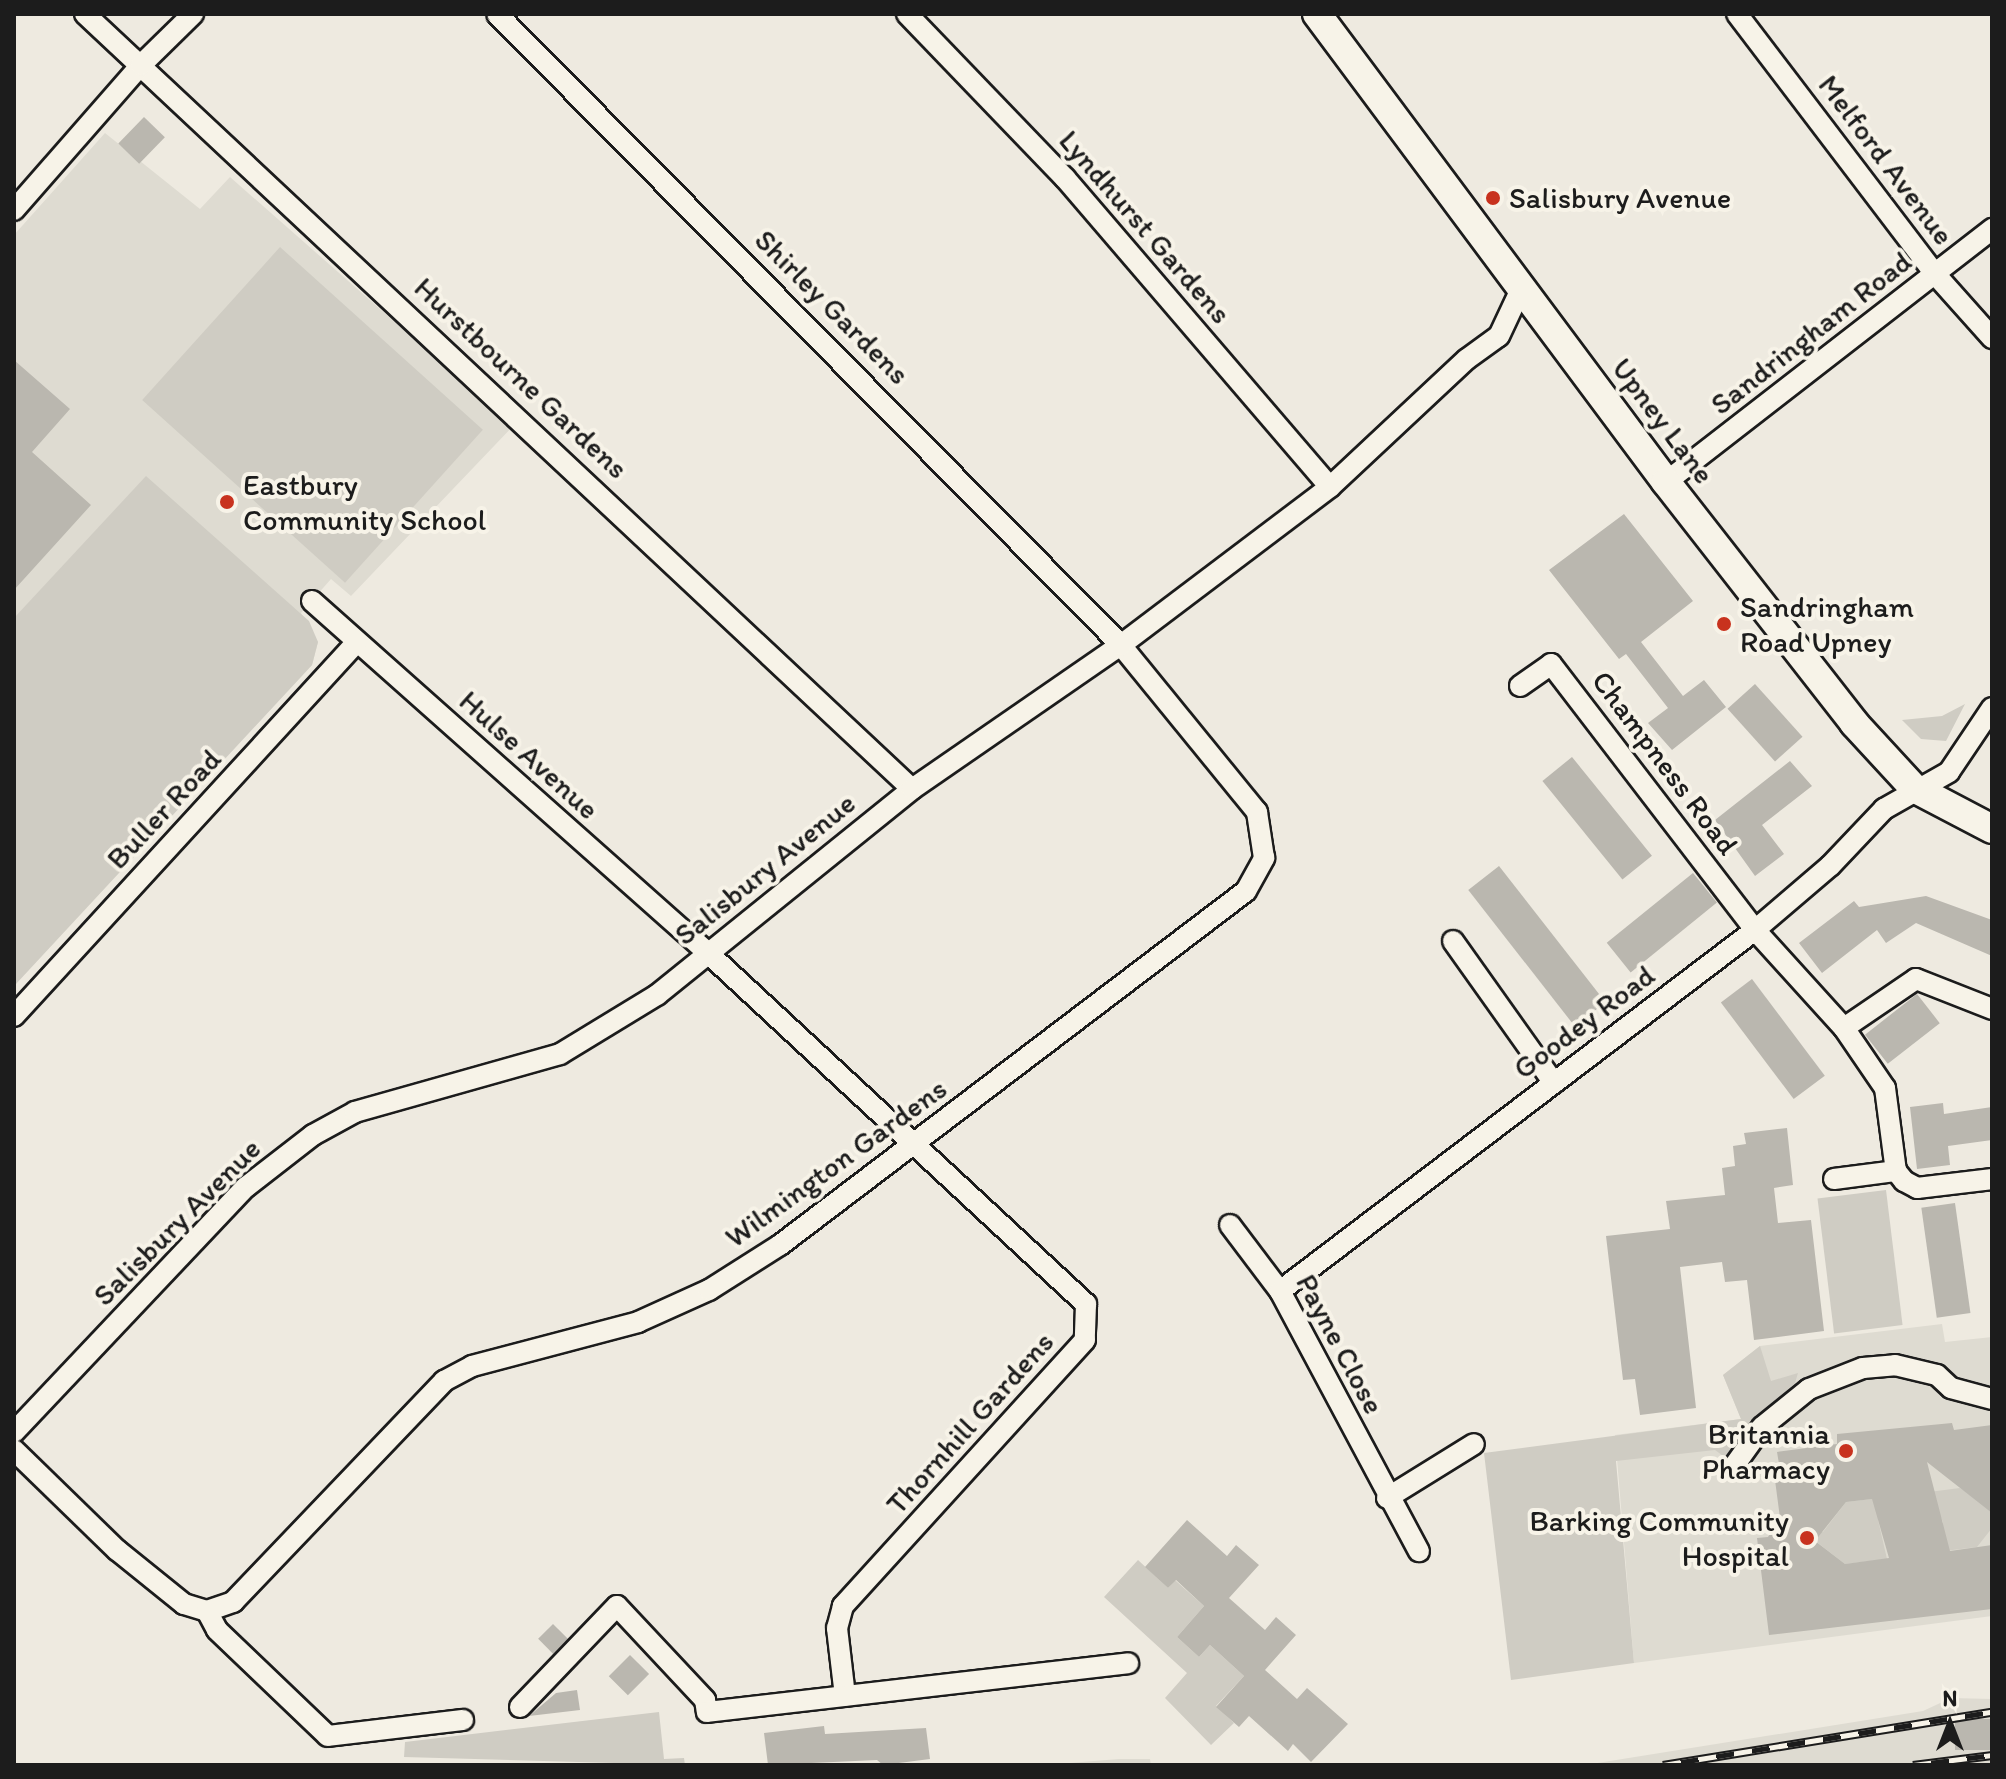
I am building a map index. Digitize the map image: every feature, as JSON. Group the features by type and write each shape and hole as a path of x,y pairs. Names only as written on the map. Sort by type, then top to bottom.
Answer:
{"street":[{"name":"Hurstbourne Gardens","path":"85,14 912,789"},
{"path":"14,210 141,65 193,14"},
{"name":"Shirley Gardens","path":"497,14 1121,645"},
{"name":"Lyndhurst Gardens","path":"907,14 1065,178 1330,487"},
{"name":"Upney Lane","path":"1317,14 1666,482 1854,723 1914,788 1992,829"},
{"name":"Melford Avenue","path":"1737,14 1935,274 1992,338"},
{"name":"Sandringham Road","path":"1666,482 1992,229"},
{"name":"Salisbury Avenue","path":"14,1432 246,1187 313,1135 355,1112 560,1054 657,995 912,789 1121,645 1330,487 1447,379 1499,336 1521,289"},
{"name":"Hulse Avenue","path":"312,601 708,953"},
{"name":"Buller Road","path":"14,1016 357,642"},
{"name":"Wilmington Gardens","path":"207,1611 233,1602 444,1381 472,1366 638,1322 709,1290 780,1245 1246,891 1264,858 1257,812 1121,645"},
{"name":"Champness Road","path":"1520,686 1551,664 1755,930"},
{"name":"Goodey Road","path":"1280,1291 1755,930 1914,788 1949,772 1992,708"},
{"path":"1755,930 1844,1028 1885,1088 1896,1171 1917,1188 1992,1179"},
{"path":"1453,941 1554,1083"},
{"name":"Thornhill Gardens","path":"708,953 1076,1291 1086,1304 1088,1324 1085,1340 843,1606 837,1628 845,1696"},
{"path":"1844,1028 1916,979 1992,1009"},
{"path":"1834,1179 1896,1171"},
{"name":"Payne Close","path":"1230,1225 1280,1291 1387,1498 1419,1551"},
{"path":"1734,1466 1762,1427 1809,1389 1852,1371 1895,1365 1937,1375 1951,1388 1992,1399"},
{"path":"1387,1498 1474,1444"},
{"path":"14,1450 117,1550 184,1604 207,1611 217,1630 328,1736 463,1720"},
{"path":"520,1707 617,1606 705,1700 707,1712 1128,1663"}],"shaded area":[{"name":"Eastbury Community School","path":"105,133 200,209 230,177 513,426 351,596 331,579 301,613 318,642 312,665 14,986 14,235"},
{"path":"280,247 483,430 345,583 142,400"},
{"path":"146,476 309,621 318,642 312,665 14,986 14,618"},
{"path":"1965,704 1946,741 1921,739 1902,720 1942,716"},
{"path":"1886,1190 1903,1325 1834,1333 1818,1198"},
{"name":"Barking Community Hospital","path":"1942,1324 1945,1342 1992,1337 1992,1616 1634,1663 1615,1435 1741,1419 1723,1375 1760,1346"},
{"path":"1760,1346 1771,1381 1798,1373 1795,1383 1746,1426 1726,1458 1715,1450 1616,1461 1634,1663 1511,1680 1484,1453 1741,1419 1723,1375"},
{"path":"1960,1488 1992,1509 1992,1528 1977,1547 1936,1552 1943,1522 1929,1492"},
{"path":"1880,1498 1878,1520 1887,1559 1845,1564 1818,1543 1816,1532 1823,1532 1846,1502"},
{"path":"1138,1560 1168,1588 1175,1580 1204,1606 1177,1637 1199,1657 1210,1645 1244,1676 1216,1706 1234,1723 1211,1745 1165,1698 1187,1673 1104,1597"},
{"path":"1951,1698 1992,1699 1992,1765 1585,1765 1923,1711"},
{"path":"659,1712 664,1759 684,1758 685,1765 404,1757 405,1742"},
{"path":"1119,1759 1150,1759 1151,1765 1057,1764"}],"building":[{"path":"144,117 165,137 139,164 118,144"},
{"path":"14,360 70,409 32,452 91,505 14,590"},
{"path":"1624,514 1693,601 1641,642 1683,696 1704,680 1726,707 1672,750 1648,723 1668,708 1626,654 1619,659 1549,570"},
{"path":"1755,684 1803,737 1775,762 1728,709"},
{"path":"1572,757 1652,856 1622,880 1542,781"},
{"path":"1790,761 1812,786 1762,825 1784,854 1755,876 1715,820"},
{"path":"1499,866 1606,1002 1575,1026 1468,890"},
{"path":"1693,873 1717,903 1631,972 1607,943"},
{"path":"1926,896 1992,920 1992,956 1916,923 1886,943 1877,930 1822,973 1799,943 1854,901 1859,907"},
{"path":"1752,979 1825,1076 1794,1099 1721,1002"},
{"path":"1917,994 1940,1023 1888,1064 1865,1035"},
{"path":"1943,1103 1944,1114 1992,1107 1992,1140 1948,1146 1950,1165 1917,1169 1910,1107"},
{"path":"1787,1128 1793,1185 1774,1188 1778,1223 1811,1220 1824,1331 1754,1340 1747,1280 1725,1282 1722,1262 1680,1267 1696,1408 1640,1415 1635,1379 1623,1380 1606,1236 1670,1229 1666,1201 1725,1195 1722,1168 1735,1166 1733,1146 1746,1144 1744,1133"},
{"path":"1955,1203 1970,1313 1937,1318 1921,1208"},
{"path":"1952,1423 1954,1430 1992,1425 1992,1513 1927,1462 1950,1551 1992,1545 1992,1609 1769,1635 1757,1538 1768,1537 1780,1518 1773,1465 1779,1464 1777,1452 1837,1444 1837,1434","holes":["1872,1499 1889,1558 1845,1564 1815,1541 1846,1502"]},
{"path":"1187,1520 1227,1556 1236,1545 1259,1565 1229,1598 1265,1630 1276,1617 1296,1635 1265,1670 1297,1699 1307,1688 1348,1724 1311,1762 1293,1744 1288,1751 1249,1716 1239,1727 1216,1707 1244,1676 1210,1645 1199,1657 1177,1637 1204,1606 1176,1580 1168,1588 1145,1567"},
{"path":"553,1624 568,1639 553,1654 538,1639"},
{"path":"630,1655 649,1674 628,1695 609,1676"},
{"path":"577,1690 580,1710 529,1716 556,1693"},
{"path":"1955,1719 1992,1719 1992,1750 1955,1750"},
{"path":"824,1726 825,1734 926,1728 930,1759 883,1765 877,1760 768,1765 764,1733"}],"railway":[{"path":"1663,1765 1992,1712"},
{"path":"1913,1765 1992,1755"}],"place":[{"name":"Salisbury Avenue","path":"1493,198"},
{"name":"Eastbury Community School","path":"227,502"},
{"name":"Sandringham Road Upney","path":"1724,624"},
{"name":"Britannia Pharmacy","path":"1846,1451"},
{"name":"Barking Community Hospital","path":"1807,1538"}]}
